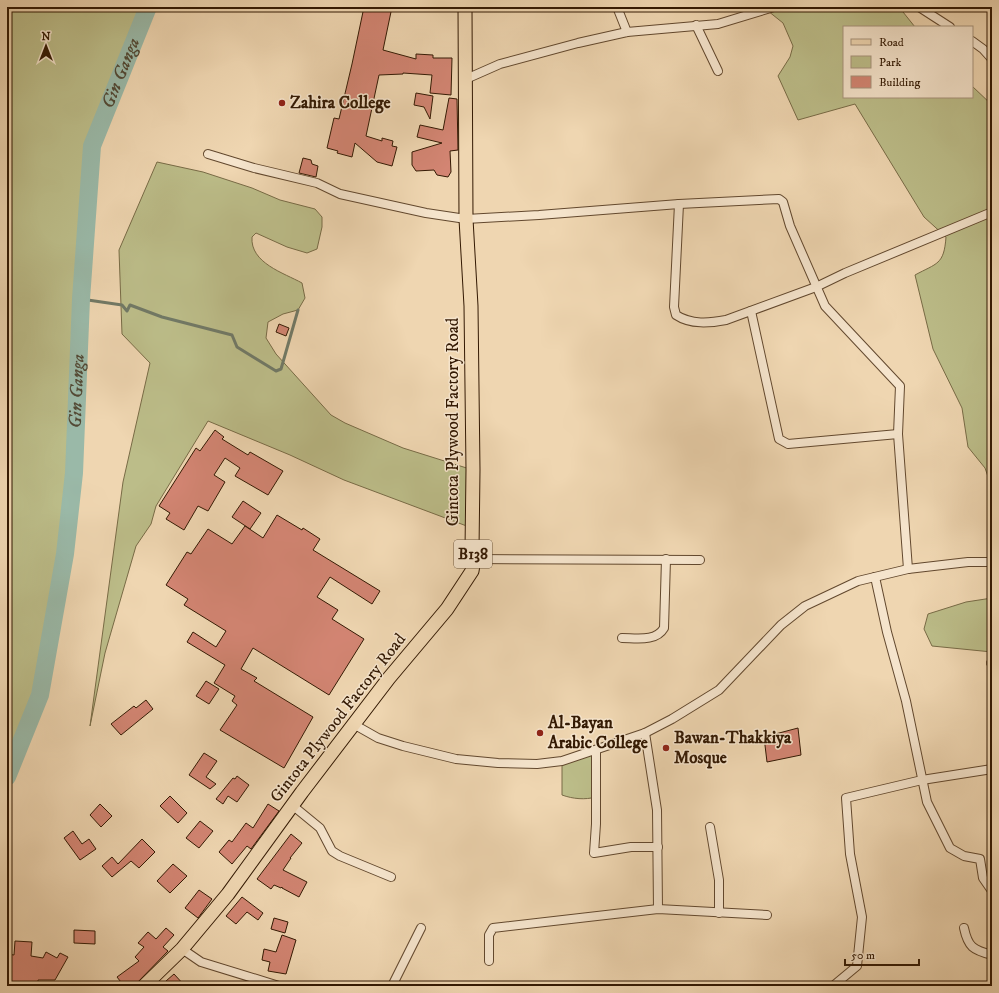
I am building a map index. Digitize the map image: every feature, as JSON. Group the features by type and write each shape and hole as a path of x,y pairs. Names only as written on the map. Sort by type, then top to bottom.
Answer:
{"main road":[{"name":"Gintota Plywood Factory Road","path":"144,986 182,949 228,894 292,805 355,725 389,678 447,609 472,571 474,559 472,550 473,470 471,306 466,219 465,7"}],"street":[{"path":"617,7 627,32"},
{"path":"466,79 500,64 578,42 627,32 718,24 774,7"},
{"path":"919,7 948,26"},
{"path":"696,25 718,71"},
{"path":"973,42 983,49 992,59"},
{"path":"208,154 254,168 317,183 340,194 426,213 466,219 779,198 783,202 790,226 825,306 900,386 898,434 908,569"},
{"path":"679,204 674,307 676,315 684,320 712,323 726,320 816,287 852,270 992,212"},
{"path":"751,311 779,439 788,444 898,434"},
{"path":"474,559 700,560"},
{"path":"622,638 649,638 662,633 664,628 666,559"},
{"path":"355,725 378,738 403,746 456,759 498,763 537,764 562,761 645,733 672,719 719,690 781,625 805,606 858,581 908,569 968,562 992,562"},
{"path":"875,577 887,632 906,701 927,802 950,848 964,856 980,859 983,878 992,891"},
{"path":"645,733 657,810 658,909"},
{"path":"596,750 596,824 594,853 630,847 658,848"},
{"path":"832,986 857,966 862,917 850,854 846,798 922,780 992,769"},
{"path":"292,805 320,828 332,851 340,856 390,877"},
{"path":"710,828 719,880 719,913"},
{"path":"489,961 489,935 493,928 658,909 767,915"},
{"path":"392,986 421,928"},
{"path":"964,928 967,940 977,951 992,955"},
{"path":"182,949 201,962 279,986"}],"green space":[{"path":"7,7 148,7 92,146 81,299 74,473 65,554 40,695 7,777"},
{"path":"763,7 899,7 914,26 843,26 843,98 973,98 973,87 992,105 992,488 985,468 968,447 962,408 933,349 915,275 938,262 943,253 946,237 924,217 855,104 798,120 778,76 790,57 793,46 783,23"},
{"path":"157,162 203,172 252,188 280,200 315,209 322,217 322,227 317,249 307,253 287,247 256,233 252,237 256,254 270,266 302,283 305,298 298,310 283,314 268,322 266,338 276,354 331,415 345,423 403,448 473,470 472,528 344,480 290,455 208,421 156,506 151,524 136,546 105,653 90,726 123,482 150,363 122,334 119,250"},
{"path":"992,488 992,511 990,511"},
{"path":"992,598 992,652 932,646 924,629 928,614 966,602"},
{"path":"596,750 596,797 579,799 562,795 562,761"}],"building":[{"path":"364,7 392,7 383,50 416,59 416,54 433,55 433,58 452,58 451,95 430,93 432,75 403,73 379,75 366,136 382,141 382,138 393,141 392,146 397,147 392,166 377,162 355,143 352,157 337,153 338,151 327,148 334,118 339,119"},
{"path":"416,93 433,96 430,119 424,107 414,105"},
{"path":"449,98 457,99 458,150 450,151 451,172 448,177 437,175 434,170 416,171 412,165 412,152 442,143 417,137 420,125 443,130"},
{"path":"303,158 311,160 312,164 318,166 316,177 299,173"},
{"path":"279,324 289,328 286,336 276,332"},
{"path":"215,430 224,437 222,439 248,455 250,452 283,471 268,495 235,476 240,468 225,458 214,475 225,482 208,511 198,506 184,530 166,519 170,513 159,506 196,448 200,451"},
{"path":"243,501 261,513 250,529 232,517"},
{"path":"277,515 302,530 303,528 320,539 313,550 380,591 372,604 330,577 317,597 338,610 332,619 364,639 329,695 253,648 241,669 257,678 254,681 313,717 284,768 220,730 237,705 232,701 235,696 214,683 225,665 187,642 193,632 216,647 226,631 184,605 188,599 166,585 187,552 191,554 208,529 232,544 245,526 263,538"},
{"path":"206,681 219,689 209,704 196,696"},
{"path":"146,700 153,709 121,735 111,724 134,706 136,708"},
{"path":"798,728 801,755 767,762 764,737"},
{"path":"204,753 217,761 206,777 216,784 210,789 189,775"},
{"path":"237,776 249,785 237,802 228,796 223,804 216,799 233,778 235,779"},
{"path":"170,796 187,813 178,823 160,806"},
{"path":"100,804 112,816 101,827 90,815"},
{"path":"268,804 279,811 251,849 247,846 232,864 219,852 229,840 232,842 246,823 253,828"},
{"path":"200,821 213,831 199,848 186,838"},
{"path":"73,831 82,844 89,839 96,849 80,860 64,838"},
{"path":"291,834 302,843 283,870 307,882 299,897 282,887 281,888 274,885 271,889 257,879"},
{"path":"142,839 155,852 139,868 131,861 112,877 102,866 112,857 118,864"},
{"path":"173,864 187,876 170,893 157,881"},
{"path":"199,890 212,899 198,918 185,908"},
{"path":"242,897 263,913 258,920 247,912 236,924 226,916"},
{"path":"274,918 288,922 285,933 271,929"},
{"path":"166,928 174,935 163,947 168,951 137,983 133,986 124,986 117,977 139,961 135,957 144,947 138,943 148,932 156,939"},
{"path":"74,930 95,931 95,944 74,943"},
{"path":"282,935 296,940 286,974 268,971 270,962 262,960 264,949 276,952"},
{"path":"15,941 32,942 31,956 43,958 46,952 57,958 60,953 68,957 55,980 38,980 38,986 23,986 23,983 7,981 7,954 14,955"},
{"path":"174,974 185,986 170,986 166,981"}],"waterway":[{"name":"Gin Ganga","path":"7,777 40,695 65,554 74,473 81,299 92,146 148,7"},
{"path":"81,299 122,305 127,311 130,305 162,317 232,335 237,347 276,371 281,369 298,310"}],"place":[{"name":"Zahira College","path":"282,103"},
{"name":"Al-Bayan Arabic College","path":"540,733"},
{"name":"Bawan-Thakkiya Mosque","path":"666,748"}]}
